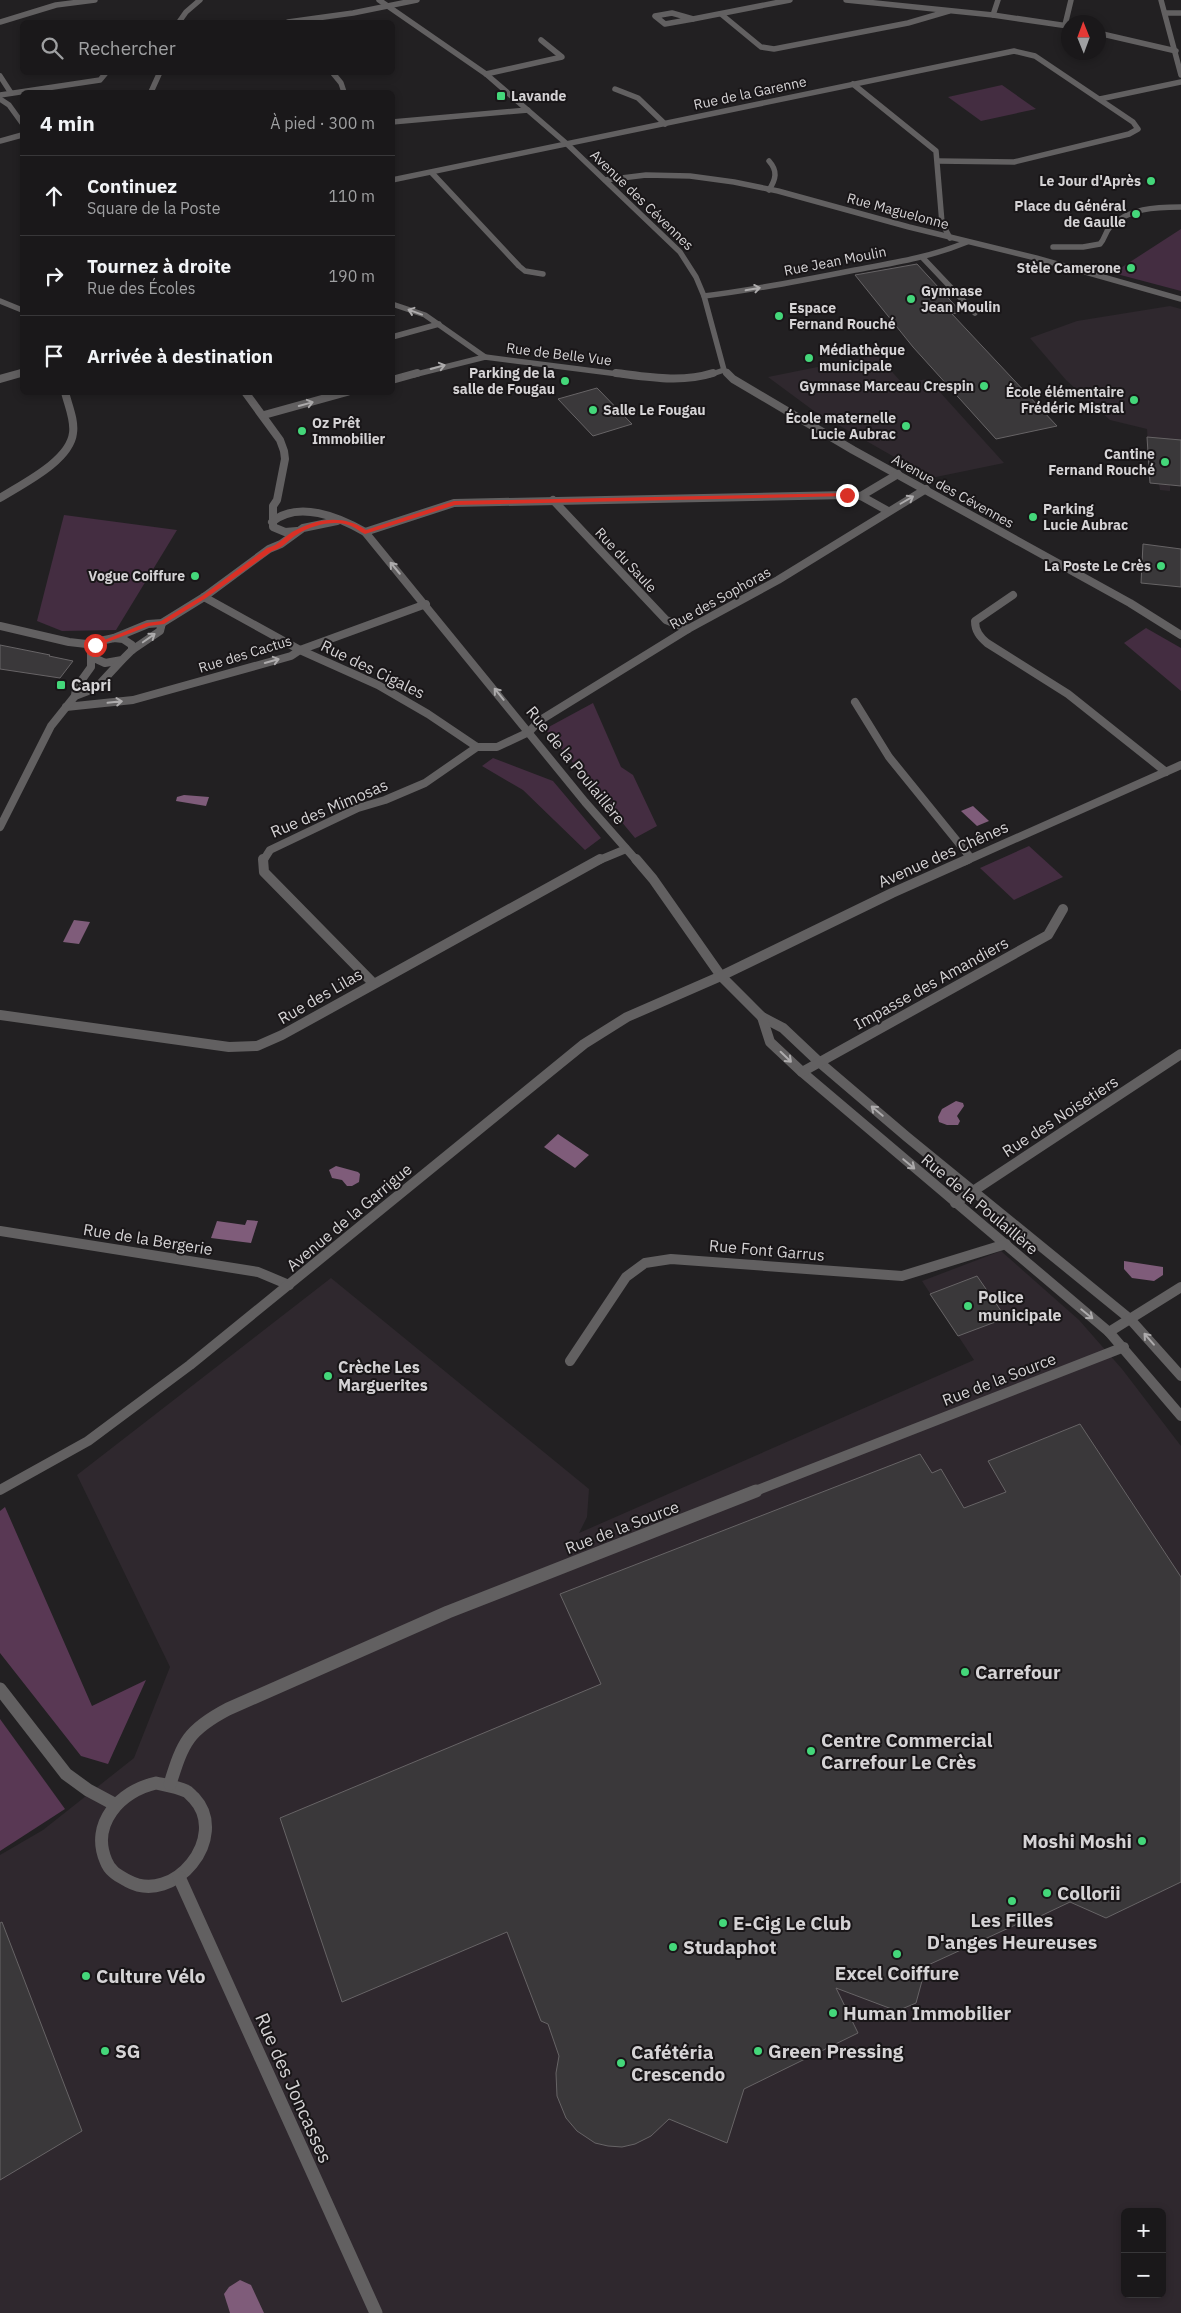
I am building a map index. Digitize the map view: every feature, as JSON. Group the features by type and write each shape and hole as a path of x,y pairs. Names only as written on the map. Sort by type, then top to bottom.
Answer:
{"street":[{"path":"0,22 56,5 95,0"},
{"path":"180,20 186,12 200,0"},
{"name":"Avenue des Cévennes","path":"379,0 486,74 567,144 680,252 696,277 704,296 724,370 733,380 853,450 1130,603 1181,635"},
{"path":"300,20 417,0"},
{"path":"694,19 672,13 655,16 665,24 694,19 721,14 790,0"},
{"path":"846,0 993,14 1061,24"},
{"path":"993,14 998,0"},
{"path":"1069,15 1071,0"},
{"path":"1160,0 1176,51 1181,75"},
{"path":"721,14 761,47 774,49 908,23 949,11"},
{"path":"1165,13 1181,13"},
{"path":"1106,35 1176,51"},
{"path":"486,74 562,57 541,40"},
{"name":"Rue de la Garenne","path":"395,179 1007,52 1022,51 1035,56 1133,122 1138,129 1129,134 1014,162 938,161"},
{"path":"38,90 100,80 104,75"},
{"path":"153,90 159,75"},
{"path":"334,75 341,83 343,90"},
{"path":"0,76 11,94"},
{"path":"1100,99 1140,89 1181,82"},
{"path":"853,84 935,150 938,161 942,223 950,238"},
{"path":"71,85 72,90"},
{"path":"615,89 638,98 666,124"},
{"path":"0,97 20,93"},
{"path":"0,97 9,105 20,120"},
{"path":"395,122 528,110"},
{"path":"0,140 20,135"},
{"path":"769,162 776,168 776,176 769,190"},
{"path":"432,173 519,266 526,271 543,274"},
{"name":"Rue Maguelonne","path":"605,180 654,174 701,178 769,190 1181,299"},
{"path":"1053,247 1101,244 1104,240 1105,232 1114,221 1124,214 1149,207 1181,207"},
{"name":"Rue Jean Moulin","path":"704,296 795,282 922,256 945,251 967,242"},
{"path":"922,256 974,313"},
{"path":"0,301 20,309"},
{"path":"395,305 425,315 480,352 484,357"},
{"path":"395,336 439,324"},
{"name":"Rue de Belle Vue","path":"395,379 471,358 484,357 670,380 695,379 724,370"},
{"path":"0,379 20,374"},
{"path":"0,498 61,457 72,440 73,428 66,395"},
{"path":"248,395 280,440 284,451 285,459 277,500 273,506 273,527 278,531 287,533 338,520"},
{"path":"264,416 337,395"},
{"path":"861,496 898,474"},
{"name":"Rue des Sophoras","path":"529,732 539,721 688,629 778,580 852,536 888,511 926,490"},
{"path":"272,522 276,517 295,512 332,516 338,520 353,524 365,532 454,503 553,500 861,496 888,511"},
{"path":"277,500 308,518 306,527"},
{"name":"Rue du Saule","path":"553,500 666,620 688,629"},
{"path":"269,549 278,531"},
{"path":"76,696 76,688 91,667 91,652 100,641 114,638 148,624 162,623 204,597 269,549 279,547 297,531"},
{"name":"Rue de la Poulaillère","path":"365,532 652,879 721,976 762,1017 783,1028 819,1062 1130,1319 1181,1376"},
{"path":"1012,595 975,621 976,630 980,637 986,643 1068,694 1166,772"},
{"name":"Rue des Cigales","path":"204,597 300,650 378,684 428,714 477,747"},
{"name":"Rue des Cactus","path":"66,707 133,700 291,656 300,650 426,604"},
{"path":"0,826 51,726 66,707 76,696 87,694 95,689 132,650 160,631 162,623"},
{"path":"0,626 69,642 95,645"},
{"path":"114,638 128,642 132,645 132,650"},
{"path":"92,657 105,663 122,660"},
{"path":"855,702 889,757 970,857"},
{"path":"477,747 497,746 529,732"},
{"name":"Rue des Mimosas","path":"373,983 264,872 263,860 270,850 358,808 386,800 425,783 477,747"},
{"name":"Avenue des Chênes","path":"721,976 970,857 1181,765"},
{"name":"Rue des Lilas","path":"0,1015 229,1047 257,1046 282,1035 593,862 626,849"},
{"name":"Impasse des Amandiers","path":"802,1072 1048,935 1063,909"},
{"name":"Avenue de la Garrigue","path":"0,1490 88,1441 190,1365 584,1044 627,1017 721,976"},
{"name":"Rue de la Poulaillère","path":"762,1017 770,1042 802,1072 955,1203 1109,1332 1124,1347 1181,1416"},
{"name":"Rue des Noisetiers","path":"955,1203 1181,1054"},
{"name":"Rue de la Bergerie","path":"0,1231 258,1272 290,1285"},
{"name":"Rue Font Garrus","path":"570,1361 626,1276 645,1263 671,1259 902,1276 1006,1244"},
{"path":"1109,1332 1181,1287"},
{"name":"Rue de la Source","path":"170,1784 181,1749 190,1733 203,1721 228,1708 448,1612 1124,1347"},
{"path":"0,1689 66,1774 88,1790 116,1805"},
{"path":"156,1783 170,1784 184,1788 196,1797 203,1810 207,1824 205,1841 200,1854 191,1867 179,1877 165,1884 150,1887 135,1886 122,1881 110,1870 104,1856 103,1828 116,1805 127,1794 141,1787 156,1783"},
{"name":"Rue des Joncasses","path":"179,1877 376,2313"}],"shaded area":[{"path":"1002,85 1036,109 981,121 948,97"},
{"path":"1181,229 1181,291 1113,273"},
{"name":"École élémentaire Frédéric Mistral","path":"1170,306 1181,309 1181,486 1170,485 1170,491 1160,490 1159,484 1150,483 1147,429 1110,420 1066,380 1030,338 1077,321"},
{"name":"École maternelle Lucie Aubrac","path":"877,355 902,383 928,379 1004,463 931,478 814,411 768,377"},
{"path":"64,515 177,530 116,630 62,631 37,621"},
{"path":"1146,628 1181,648 1181,691 1124,643"},
{"path":"593,703 621,767 633,775 657,826 635,838 545,729"},
{"path":"493,758 553,781 601,838 585,850 523,790 482,766"},
{"path":"184,795 209,797 206,806 176,801 177,797"},
{"path":"973,806 989,821 977,826 961,811"},
{"path":"1029,846 1063,877 1014,900 980,868"},
{"path":"74,920 90,922 79,944 63,942"},
{"path":"956,1101 963,1103 964,1106 957,1116 960,1121 958,1125 947,1125 939,1122 938,1117 942,1109"},
{"path":"558,1134 589,1155 575,1168 544,1147"},
{"path":"336,1166 358,1172 360,1174 359,1182 352,1186 347,1186 342,1180 332,1178 329,1170"},
{"path":"247,1220 258,1221 251,1243 211,1238 217,1221 245,1225"},
{"path":"1001,1251 1079,1320 1122,1369 1181,1446 1181,2313 0,2313 0,1855 43,1830 134,1758 170,1667 77,1475 331,1278 589,1489 587,1517 579,1533 974,1360 922,1281"},
{"path":"1124,1261 1163,1267 1163,1275 1154,1281 1132,1278 1124,1269"},
{"path":"5,1507 92,1706 146,1680 108,1764 81,1756 0,1653 0,1511"},
{"path":"0,1719 65,1809 0,1851"},
{"path":"240,2280 251,2285 264,2313 230,2313 224,2294 229,2287"}],"building":[{"path":"917,264 961,312 952,314 1057,426 996,439 913,347 855,275"},
{"name":"Salle Le Fougau","path":"597,388 632,424 593,436 558,399"},
{"name":"Cantine Fernand Rouché","path":"1147,437 1181,440 1181,486 1150,483"},
{"name":"La Poste Le Crès","path":"1143,544 1181,549 1181,587 1141,583"},
{"path":"0,645 73,661 60,678 0,669"},
{"name":"Police municipale","path":"977,1276 1006,1318 958,1336 930,1294"},
{"name":"Centre Commercial Carrefour Le Crès","path":"1080,1424 1181,1577 1181,1882 1106,1918 1070,1902 1028,1922 1024,1921 926,1966 916,2003 897,2011 836,1988 858,2033 744,2089 727,2143 669,2119 651,2136 635,2144 622,2147 595,2143 577,2131 566,2118 557,2096 556,2073 559,2056 548,2024 541,2021 507,1932 342,2002 280,1818 601,1684 560,1594 920,1454 932,1473 941,1469 964,1508 1006,1492 988,1461"},
{"path":"2,1922 82,2131 0,2180 0,1923"}],"place":[{"name":"Lavande","path":"501,96"},
{"name":"Le Jour d'Après","path":"1151,181"},
{"name":"Place du Général de Gaulle","path":"1136,214"},
{"name":"Stèle Camerone","path":"1131,268"},
{"name":"Gymnase Jean Moulin","path":"911,299"},
{"name":"Espace Fernand Rouché","path":"779,316"},
{"name":"Médiathèque municipale","path":"809,358"},
{"name":"Parking de la salle de Fougau","path":"565,381"},
{"name":"Gymnase Marceau Crespin","path":"984,386"},
{"name":"École élémentaire Frédéric Mistral","path":"1134,400"},
{"name":"Salle Le Fougau","path":"593,410"},
{"name":"École maternelle Lucie Aubrac","path":"906,426"},
{"name":"Oz Prêt Immobilier","path":"302,431"},
{"name":"Cantine Fernand Rouché","path":"1165,462"},
{"name":"Parking Lucie Aubrac","path":"1033,517"},
{"name":"La Poste Le Crès","path":"1161,566"},
{"name":"Vogue Coiffure","path":"195,576"},
{"name":"Capri","path":"61,685"},
{"name":"Police municipale","path":"968,1306"},
{"name":"Crèche Les Marguerites","path":"328,1376"},
{"name":"Carrefour","path":"965,1672"},
{"name":"Centre Commercial Carrefour Le Crès","path":"811,1751"},
{"name":"Moshi Moshi","path":"1142,1841"},
{"name":"Collorii","path":"1047,1893"},
{"name":"Les Filles D'anges Heureuses","path":"1012,1901"},
{"name":"E-Cig Le Club","path":"723,1923"},
{"name":"Studaphot","path":"673,1947"},
{"name":"Excel Coiffure","path":"897,1954"},
{"name":"Culture Vélo","path":"86,1976"},
{"name":"Human Immobilier","path":"833,2013"},
{"name":"SG","path":"105,2051"},
{"name":"Green Pressing","path":"758,2051"},
{"name":"Cafétéria Crescendo","path":"621,2063"}],"route":[{"path":"95,645 100,641 114,638 148,624 162,623 204,597 269,549 279,547 297,531 306,527 338,520 353,524 365,532 454,503 847,495"}]}
